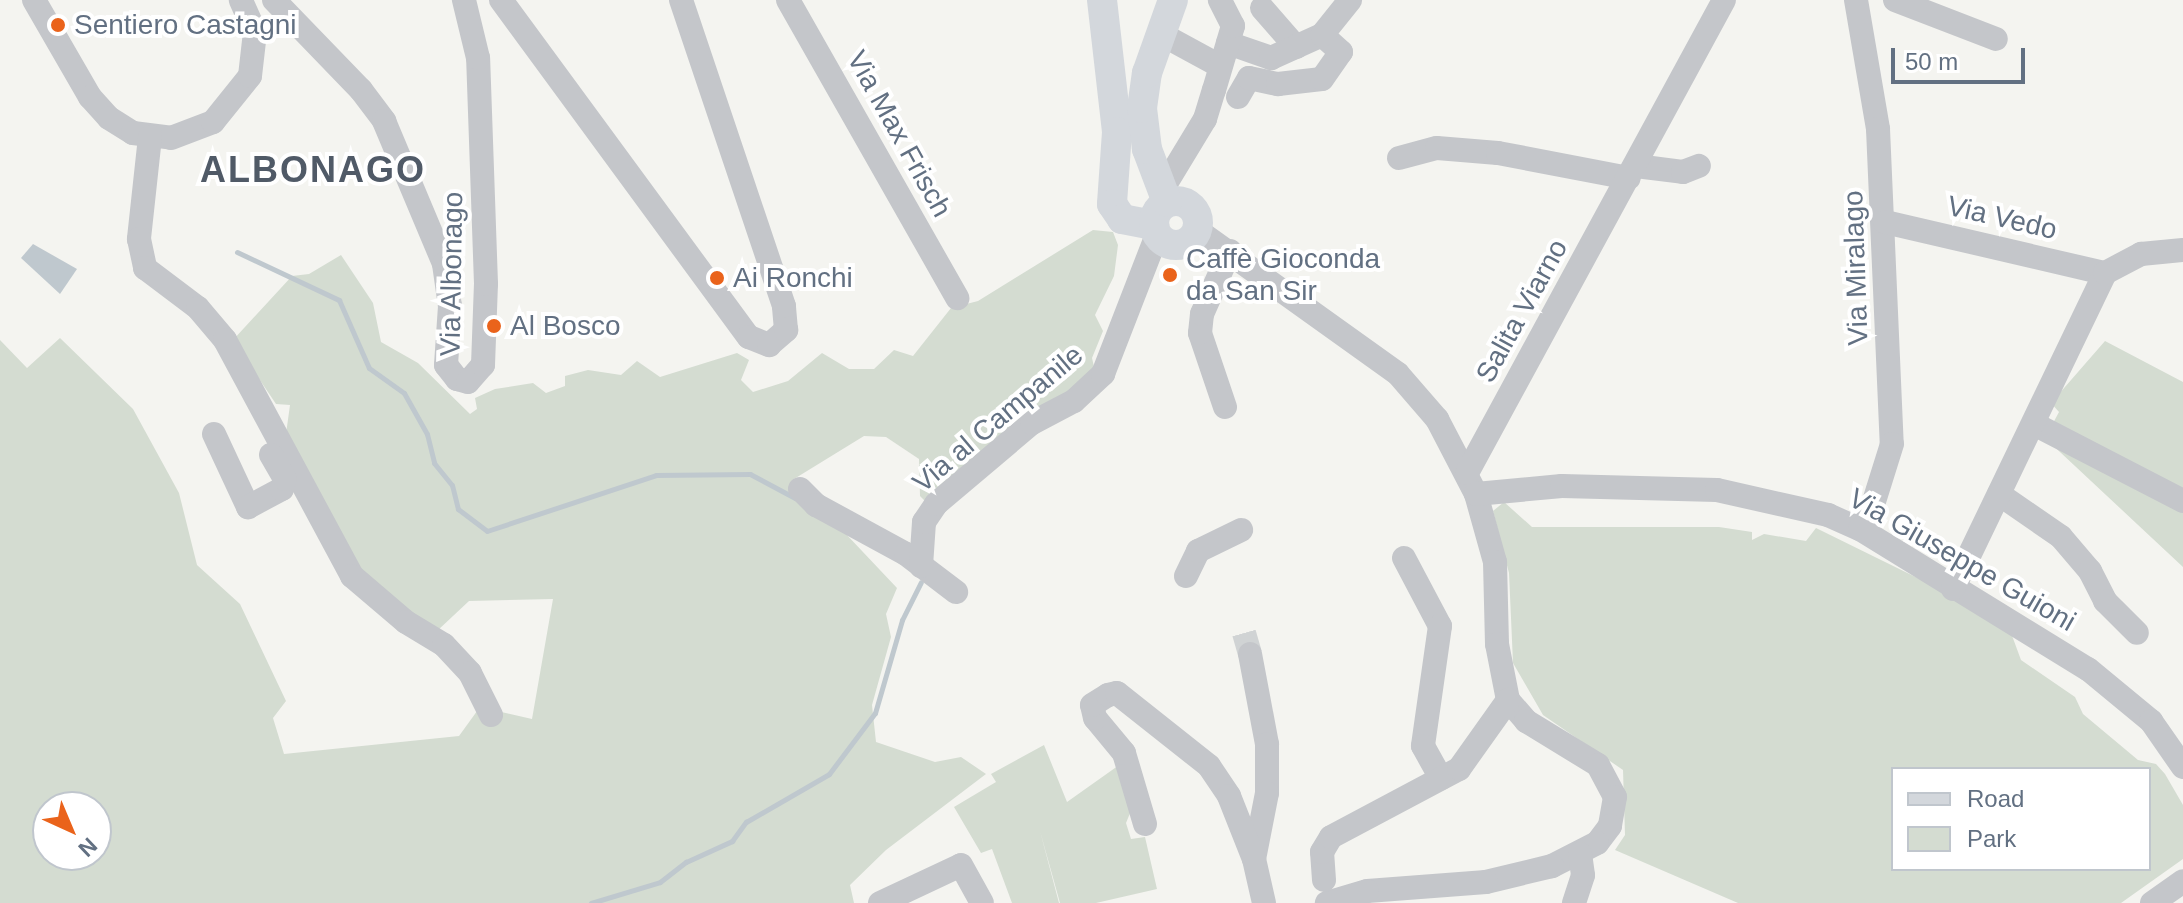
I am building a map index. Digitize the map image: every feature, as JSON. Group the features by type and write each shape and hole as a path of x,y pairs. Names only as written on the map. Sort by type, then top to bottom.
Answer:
{"main road":[{"path":"1102,0 1117,132 1112,204 1122,219 1192,207 1197,230"},
{"path":"1160,213 1142,108 1173,0"}],"street":[{"path":"34,0 98,106 121,126 150,137 200,129 239,94 257,47 251,18 241,0"},
{"name":"Via Albonago","path":"274,0 361,90 384,121 444,264 450,306 446,365 457,379 468,382 483,365 486,298 478,58 464,0"},
{"path":"501,0 749,337 769,345 786,330 784,306 681,0"},
{"name":"Via Max Frisch","path":"788,0 957,298"},
{"path":"1220,0 1227,45"},
{"path":"1161,34 1227,45 1271,58 1322,35 1350,0"},
{"name":"Salita Viarno","path":"1471,484 1724,0"},
{"name":"Via Miralago","path":"1856,0 1878,129 1885,222 1892,444 1871,511 1860,529"},
{"path":"1895,0 1996,39"},
{"path":"1227,45 1270,4 1296,47"},
{"path":"1223,92 1249,78 1278,84 1322,79 1341,52 1322,35"},
{"name":"Via al Campanile","path":"921,566 924,522 936,504 1032,423 1074,401 1103,374 1160,213 1205,119 1223,92 1227,45"},
{"path":"150,137 139,239 145,268 209,320 237,359 269,425 309,488 346,567 393,612 444,645 470,673 491,715"},
{"path":"1399,158 1437,148 1498,153 1633,172 1683,172 1699,166"},
{"name":"Via Vedo","path":"1885,222 2105,273"},
{"path":"1197,230 1407,382 1437,419 1471,484 1495,562 1499,670 1508,700 1526,721 1591,760 1610,780 1615,797 1610,826 1597,843 1580,854 1511,877 1367,891 1326,891 1322,852 1331,837 1466,763 1508,700"},
{"path":"1953,589 2105,273 2141,254 2183,250"},
{"path":"1225,407 1200,333 1202,314 1230,251"},
{"path":"2034,424 2183,501"},
{"path":"214,434 244,508 284,484 262,438 269,425"},
{"name":"Via Giuseppe Guioni","path":"1471,484 1717,490 1759,496 1860,529 2118,690 2151,721 2183,767"},
{"path":"800,489 826,512 921,566 956,592"},
{"path":"1999,494 2061,537 2090,571 2105,601 2137,633"},
{"path":"1186,576 1198,551 1241,530"},
{"path":"1404,558 1440,626 1423,746 1441,778"},
{"path":"1250,656 1261,691 1268,773 1254,859"},
{"path":"1145,824 1124,753 1095,718 1092,705 1108,695 1117,693 1209,766 1229,796 1254,859 1264,903"},
{"path":"1574,903 1583,875 1580,854"},
{"path":"880,902 961,865 982,903"},
{"path":"2152,903 2183,881"}],"green space":[{"path":"1093,230 1113,232 1118,245 1114,276 1095,315 1103,331 1092,358 1095,371 926,502 920,496 919,459 886,437 864,436 794,479 897,588 886,614 891,637 872,705 876,742 935,762 961,757 986,774 886,850 850,885 854,903 0,903 0,340 27,368 60,338 133,409 179,493 197,565 240,604 286,701 273,718 284,754 459,736 480,707 532,719 553,599 469,601 437,631 372,587 285,441 290,405 276,404 233,340 292,276 309,274 341,255 373,303 381,342 418,363 470,414 477,409 475,398 495,389 533,383 546,393 565,386 565,376 588,370 621,375 637,361 660,377 737,353 749,360 741,380 753,392 788,381 822,353 849,369 874,369 894,350 913,356 951,308 978,301"},
{"path":"2105,341 2183,382 2183,567 2045,438 2059,412 2051,403"},
{"path":"1504,502 1532,527 1719,527 1752,532 1752,540 1764,534 1806,541 1816,528 2007,622 2021,660 2075,697 2083,714 2138,760 2156,764 2165,774 2183,805 2183,859 2121,903 1738,903 1615,850 1625,835 1623,770 1543,715 1513,663 1509,573 1493,511"},
{"path":"1044,745 1067,802 1122,763 1133,806 1126,823 1131,839 1145,837 1157,889 1096,903 1060,903 1040,831 1059,903 1012,903 992,849 981,853 954,807 996,782 991,774"}],"shaded area":[{"path":"33,244 77,269 60,294 21,258"}],"waterway":[{"path":"237,252 339,300 369,368 404,393 427,434 434,463 452,485 458,509 487,531 656,475 750,474 795,498"},
{"path":"591,903 660,882 686,862 732,841 746,822 829,774 875,713 902,620 921,582"}],"tunnel":[{"path":"1244,633 1250,654"}],"place":[{"name":"Sentiero Castagni","path":"58,25"},
{"name":"Caffè Gioconda da San Sir","path":"1170,275"},
{"name":"Ai Ronchi","path":"717,278"},
{"name":"Al Bosco","path":"494,326"}],"district":[{"name":"ALBONAGO","path":"313,170"}]}
